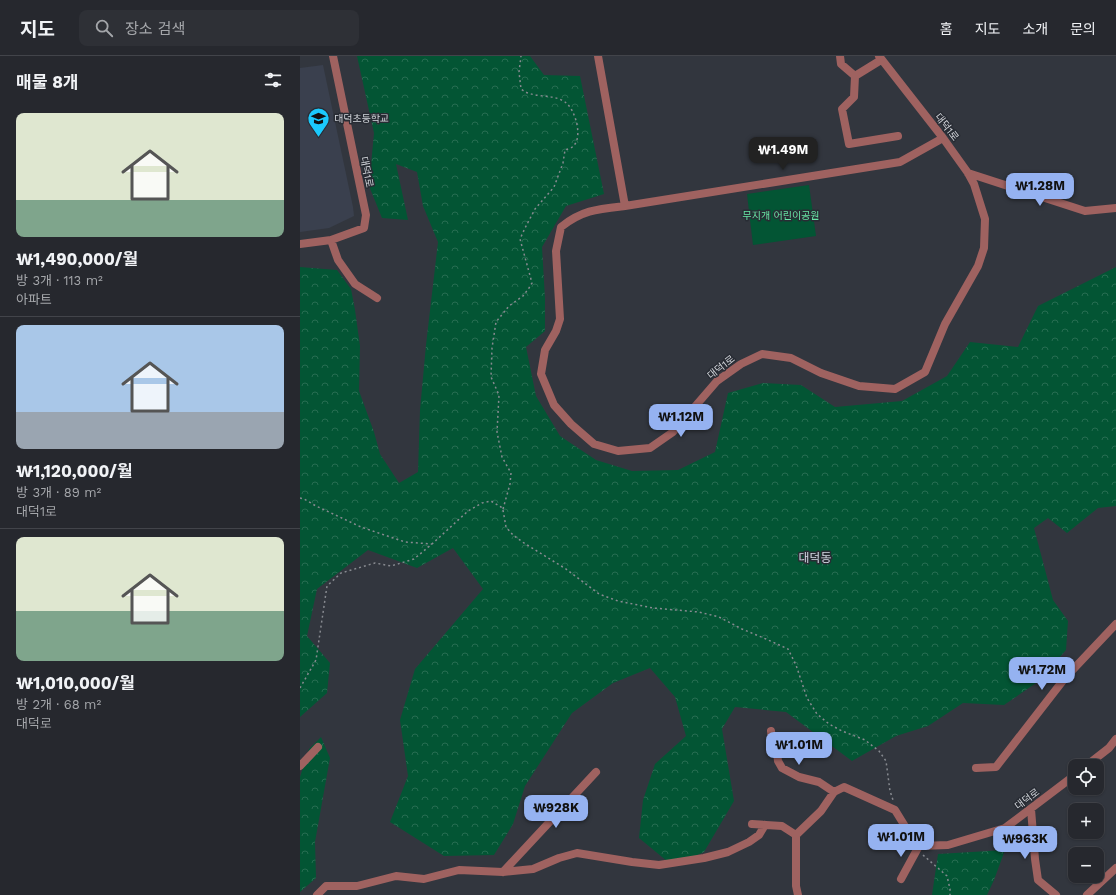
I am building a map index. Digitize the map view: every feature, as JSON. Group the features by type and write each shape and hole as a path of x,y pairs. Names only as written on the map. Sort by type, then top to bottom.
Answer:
{"street":[{"name":"대덕1로","path":"300,244 331,240 364,228 366,215 333,56"},
{"path":"598,56 624,206"},
{"path":"840,56 841,64 855,76"},
{"name":"대덕1로","path":"880,58 943,138 968,173 974,184 985,219 984,248 978,266 945,324 925,372 895,389 859,386 821,373 790,358 762,354 741,364 717,381 673,432 650,448 618,451 594,444 570,424 554,405 541,374 545,350 556,331 560,319 556,251 561,227 573,217 595,209 624,206 900,162 943,138"},
{"path":"855,76 880,58"},
{"path":"855,76 854,97 842,109 849,144 898,136"},
{"path":"968,173 1085,211 1116,208"},
{"path":"331,240 338,260 355,284 377,298"},
{"path":"976,768 996,767 1065,678 1116,624"},
{"path":"771,731 773,747 777,752 778,761 782,768 798,777 819,782 834,792"},
{"path":"1095,759 1109,748 1116,739"},
{"path":"300,766 318,747"},
{"path":"503,872 596,772"},
{"name":"대덕로","path":"918,848 948,845 1005,828 1068,780"},
{"path":"798,895 796,886 796,835 820,811 834,792 844,787 895,810 918,848 901,878"},
{"path":"1031,809 1038,880 1056,895"},
{"path":"752,824 782,826 796,835"},
{"path":"317,895 326,886 357,886 396,876 424,879 459,870 503,872 533,869 559,858 577,853 659,865 704,858 728,852 748,842 759,835 765,825"},
{"path":"1087,895 1116,868"}],"path":[{"path":"521,56 519,72 521,89 527,94 551,97 565,102 571,109 574,116 578,134 574,146 565,150 563,163 554,187 535,209 524,228 520,239 532,283 530,288 523,296 509,306 496,322 492,348 491,377 499,395 497,432 500,448 511,473 510,484 503,510 506,527 513,535 524,543 566,569 599,594 618,601 653,608 699,612 719,617 742,629 766,638 788,649 796,665 808,698 817,714 829,724 865,740 879,751 886,761 890,791 895,810"},
{"path":"300,498 361,527 405,542 432,544"},
{"path":"300,688 316,660 327,586 341,573 375,563 391,566 414,559 468,511 482,503 491,501 503,510"},
{"path":"918,848 947,876 950,895"}],"shaded area":[{"name":"대덕초등학교","path":"323,65 354,216 329,228 300,232 300,68"}],"green space":[{"path":"357,56 530,56 544,75 580,76 604,194 566,206 542,247 545,331 526,347 536,396 560,436 596,460 632,471 678,470 715,452 728,393 763,383 801,385 835,407 902,401 947,376 970,342 1018,347 1038,306 1116,267 1116,506 1098,508 1067,533 1048,518 1034,528 1053,600 1068,621 1066,650 1039,681 1004,705 963,703 928,726 896,736 852,761 786,712 735,707 722,729 734,801 704,852 673,866 639,838 643,800 655,764 686,736 675,697 650,668 613,683 572,713 525,786 513,824 494,855 444,856 390,822 408,776 400,720 415,669 483,589 453,548 417,568 368,550 317,589 307,636 330,663 327,693 300,717 300,267 337,270 351,289 360,346 359,391 374,432 380,454 399,483 418,472 420,410 438,242 423,206 417,172 396,164 408,220 382,218 369,186 374,133"},
{"name":"무지개 어린이공원","path":"809,185 816,236 753,245 747,194"},
{"path":"321,737 330,758 315,842 316,878 300,892 300,777 309,749"},
{"path":"1005,850 987,895 932,895 938,854"}],"place":[{"name":"대덕초등학교","path":"319,138"}],"district":[{"name":"대덕동","path":"815,558"}]}
